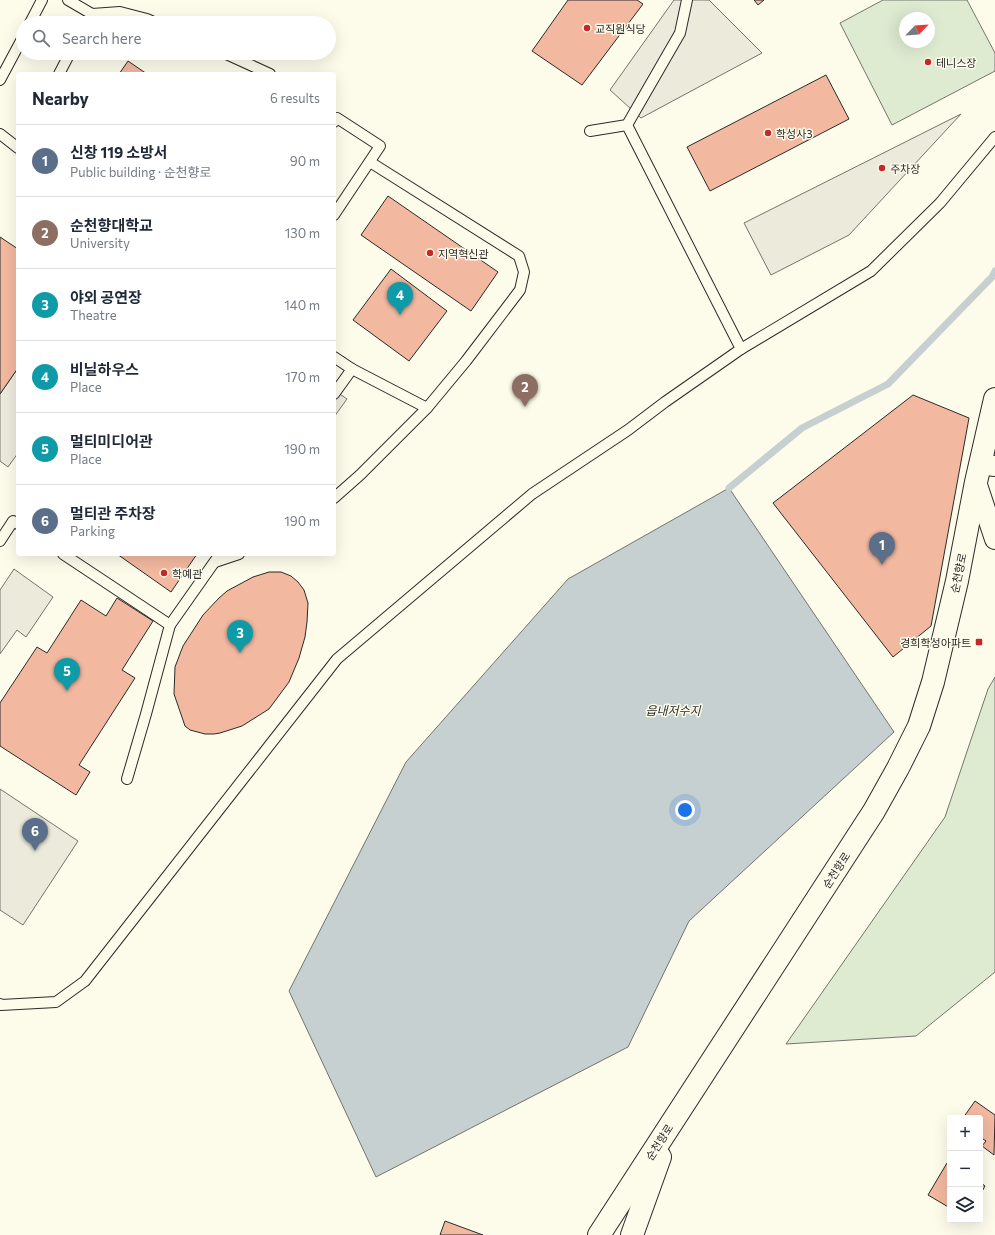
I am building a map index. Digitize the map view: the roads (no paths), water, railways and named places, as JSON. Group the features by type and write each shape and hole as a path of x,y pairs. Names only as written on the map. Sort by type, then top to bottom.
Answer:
{"main road":[{"name":"순천향로","path":"599,1235 874,811 919,726 935,674 984,471 995,399"},
{"path":"632,1235 672,1122"}],"street":[{"path":"984,471 995,539"}],"lane":[{"path":"34,16 42,0"},
{"path":"68,0 86,16"},
{"path":"628,125 680,33 687,0"},
{"path":"102,16 120,12 135,16"},
{"path":"0,80 16,50"},
{"path":"60,72 66,60"},
{"path":"239,60 266,72"},
{"path":"336,120 380,146 336,212"},
{"path":"590,131 628,125"},
{"path":"628,125 741,349"},
{"path":"0,134 16,146"},
{"path":"0,1005 56,1002 85,981 336,659 532,494 628,430 665,402 741,349 871,271 940,203 995,137"},
{"path":"336,496 360,475 427,408 466,361 520,290 524,272 519,256 370,162"},
{"path":"336,358 352,369 427,408"},
{"path":"336,391 352,369"},
{"path":"0,541 16,520"},
{"path":"66,556 170,625"},
{"path":"127,779 170,625 217,558 228,556"}],"water":[{"name":"읍내저수지","path":"729,488 894,732 689,921 628,1047 376,1177 289,991 406,762 568,579"}],"waterway":[{"path":"729,488 802,428 888,384 992,277 995,271"}],"place":[{"name":"교직원식당","path":"587,28"},
{"name":"테니스장","path":"928,62"},
{"name":"학성사3","path":"768,133"},
{"name":"주차장","path":"882,168"},
{"name":"지역혁신관","path":"430,253"},
{"name":"비닐하우스","path":"400,315"},
{"name":"순천향대학교","path":"525,407"},
{"name":"신창 119 소방서","path":"882,565"},
{"name":"학예관","path":"164,573"},
{"name":"경희학성아파트","path":"979,642"},
{"name":"야외 공연장","path":"240,653"},
{"name":"멀티미디어관","path":"67,691"},
{"name":"멀티관 주차장","path":"35,851"}]}
